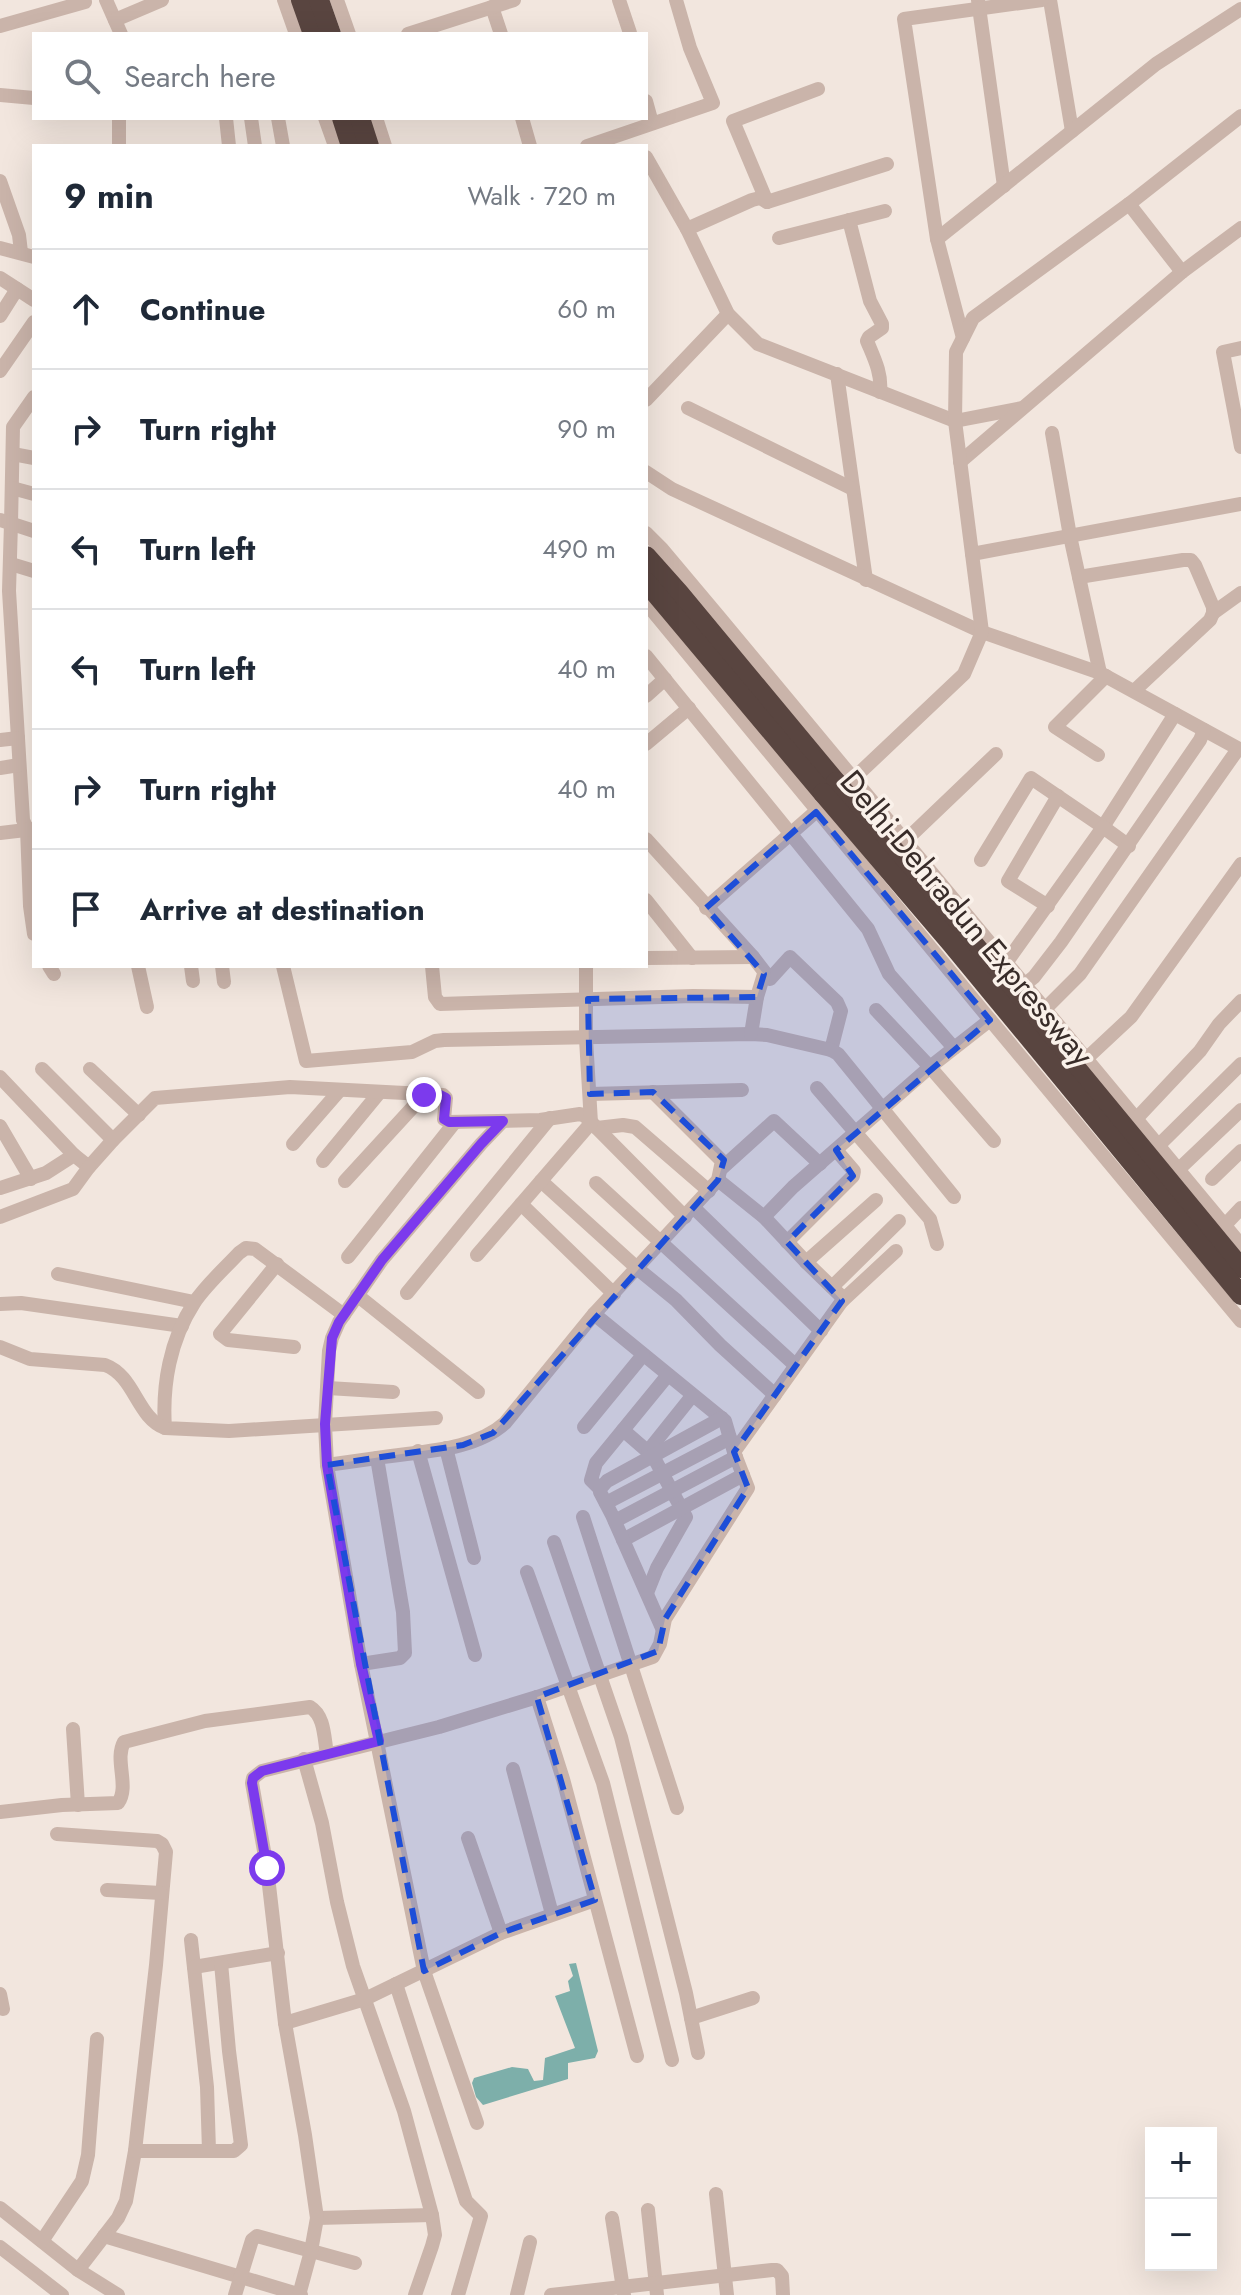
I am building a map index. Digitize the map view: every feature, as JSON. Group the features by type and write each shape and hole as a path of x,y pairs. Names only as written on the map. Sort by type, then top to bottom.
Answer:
{"highway":[{"path":"301,0 312,32"},
{"path":"319,0 330,32"},
{"path":"343,120 350,144"},
{"path":"361,120 368,144"},
{"name":"Delhi-Dehradun Expressway","path":"648,558 964,932 1241,1268"},
{"name":"Delhi-Dehradun Expressway","path":"648,584 951,943 1241,1295"}],"street":[{"path":"106,0 120,32"},
{"path":"115,20 162,0"},
{"path":"284,0 295,32"},
{"path":"337,0 348,32"},
{"path":"414,32 514,0"},
{"path":"619,0 630,32"},
{"path":"593,144 713,103 690,48 676,0"},
{"path":"963,338 937,239 904,19 978,4 1042,0"},
{"path":"1050,0 1072,131"},
{"path":"0,26 85,2"},
{"path":"978,4 1004,186"},
{"path":"492,7 500,32"},
{"path":"937,239 1156,64 1241,9"},
{"path":"767,202 733,121 818,89"},
{"path":"0,95 32,98"},
{"path":"648,108 652,123"},
{"path":"706,908 853,779 964,674 982,632 955,421 956,352 973,318 1129,204 1241,116"},
{"path":"119,120 119,144"},
{"path":"226,120 229,144"},
{"path":"251,120 255,144"},
{"path":"278,120 283,144"},
{"path":"326,120 334,144"},
{"path":"377,120 384,144"},
{"path":"523,120 529,144"},
{"path":"631,131 639,144"},
{"path":"648,161 687,229 728,314 758,344 955,421 1022,408"},
{"path":"687,229 752,200 760,198 767,202 887,164"},
{"path":"0,181 5,209 27,254"},
{"path":"1129,204 1182,272"},
{"path":"779,238 885,211"},
{"path":"849,220 870,301 882,324 882,328 867,341 880,372 880,392"},
{"path":"960,462 1182,272 1241,228"},
{"path":"0,248 27,254"},
{"path":"0,278 32,299"},
{"path":"0,316 17,289"},
{"path":"648,398 728,314"},
{"path":"0,371 32,325"},
{"path":"1241,348 1223,352 1241,447"},
{"path":"837,374 866,580"},
{"path":"32,400 13,427 5,522 11,564 5,592 23,820 30,829 32,920"},
{"path":"688,408 853,489"},
{"path":"1052,433 1070,536 1103,675"},
{"path":"13,454 32,458"},
{"path":"648,473 672,489 982,632 1103,675 1240,749 1080,974 1045,1009"},
{"path":"8,483 32,493"},
{"path":"972,554 1241,504"},
{"path":"5,522 32,530"},
{"path":"648,535 1158,1146 1186,1161 1234,1215 1241,1245"},
{"path":"1079,577 1191,560 1201,579 1213,607 1210,620 1134,691"},
{"path":"11,564 32,570"},
{"path":"1213,613 1241,593"},
{"path":"648,605 816,812 1241,1321"},
{"path":"648,658 868,929 889,974 954,1048"},
{"path":"1098,755 1055,727 1103,675"},
{"path":"648,694 665,679"},
{"path":"648,742 689,708"},
{"path":"1006,963 1103,827 1175,714"},
{"path":"1024,985 1061,942 1129,846 1204,730"},
{"path":"0,740 18,738"},
{"path":"905,841 996,754"},
{"path":"0,768 19,765"},
{"path":"981,860 1031,778 1129,846"},
{"path":"1048,906 1008,881 1058,796"},
{"path":"0,833 30,829"},
{"path":"648,841 753,957 764,974 770,979 790,957 837,1002 841,1011 831,1050"},
{"path":"1086,1059 1131,1017 1241,864"},
{"path":"648,903 692,958"},
{"path":"648,958 753,957"},
{"path":"138,968 147,1007"},
{"path":"222,968 224,982"},
{"path":"283,968 306,1061 412,1052 444,1040 751,1034 831,1050 838,1054 954,1197"},
{"path":"432,968 435,997 440,1004 757,997"},
{"path":"586,968 586,1039 594,1125"},
{"path":"751,1034 764,974"},
{"path":"1136,1119 1200,1051 1219,1024 1241,1001"},
{"path":"876,1010 994,1141"},
{"path":"764,1217 793,1187 930,1067 990,1020"},
{"path":"1158,1146 1241,1064"},
{"path":"42,1069 113,1140"},
{"path":"90,1069 139,1115"},
{"path":"0,1077 89,1167"},
{"path":"0,1217 73,1189 113,1140 155,1098 165,1096 290,1087 443,1095 447,1103 444,1119 455,1122 580,1114 821,1331"},
{"path":"817,1088 930,1219 937,1244"},
{"path":"293,1144 340,1090"},
{"path":"590,1094 742,1090"},
{"path":"653,1092 718,1155 722,1161 716,1180"},
{"path":"323,1161 379,1093"},
{"path":"345,1181 424,1095"},
{"path":"1186,1161 1241,1110"},
{"path":"407,1293 550,1118"},
{"path":"477,2123 424,1971 361,1664 327,1465 325,1424 332,1338 344,1315 400,1238 503,1121"},
{"path":"327,1465 463,1445 493,1433 505,1423 594,1314 774,1121 820,1164"},
{"path":"348,1257 455,1122"},
{"path":"477,1255 594,1125 623,1125 635,1127 716,1180 764,1217 842,1297 842,1301"},
{"path":"0,1126 31,1179"},
{"path":"787,1242 854,1174 836,1150"},
{"path":"1212,1179 1241,1151"},
{"path":"0,1188 54,1170 74,1155"},
{"path":"541,1181 676,1300 775,1395"},
{"path":"596,1183 795,1365"},
{"path":"806,1262 876,1200"},
{"path":"521,1204 614,1294"},
{"path":"832,1287 899,1221"},
{"path":"165,1428 164,1392 182,1326 194,1302 246,1248 255,1249 277,1264 344,1315"},
{"path":"615,1521 672,1492 734,1449 842,1301 896,1251"},
{"path":"277,1264 220,1334 228,1340 294,1347"},
{"path":"58,1274 194,1302"},
{"path":"357,1295 478,1392"},
{"path":"0,1304 21,1303 182,1326"},
{"path":"104,2236 300,2295 317,2218 285,2023 253,1778 262,1771 304,1759 439,1727 653,1657 660,1644 662,1628 748,1488 725,1421 594,1314"},
{"path":"0,1347 30,1359 112,1367 125,1379 155,1424 165,1428 229,1431 436,1418"},
{"path":"584,1427 643,1355"},
{"path":"662,1628 600,1489 591,1480 592,1470 668,1375"},
{"path":"328,1388 393,1392"},
{"path":"651,1454 692,1396"},
{"path":"600,1489 607,1481 651,1454 722,1418"},
{"path":"623,1430 651,1454 685,1514 685,1521 657,1568 647,1593"},
{"path":"446,1448 474,1558"},
{"path":"606,1503 663,1474 734,1449"},
{"path":"418,1451 475,1655"},
{"path":"361,1664 400,1658 405,1653 403,1612 377,1458"},
{"path":"623,1540 743,1475"},
{"path":"583,1517 677,1808"},
{"path":"554,1542 617,1722 698,2053"},
{"path":"527,1572 603,1783 672,2060"},
{"path":"537,1697 557,1757 637,2056"},
{"path":"0,1812 112,1804 121,1800 123,1794 120,1751 124,1742 205,1721 310,1707 321,1718 327,1754"},
{"path":"73,1729 78,1805"},
{"path":"304,1759 322,1823 353,1966 404,2111 432,2215 435,2235 415,2295"},
{"path":"513,1769 552,1914"},
{"path":"57,1834 157,1841 166,1852 135,2151 126,2201 118,2218 78,2270"},
{"path":"468,1838 501,1933"},
{"path":"107,1890 161,1893"},
{"path":"285,2023 365,1999 501,1933 595,1900"},
{"path":"191,1940 207,2087 209,2151"},
{"path":"194,1967 278,1953"},
{"path":"135,2151 234,2151 241,2145 221,1963"},
{"path":"396,1984 466,2201 481,2216 458,2295"},
{"path":"691,2018 753,1998"},
{"path":"42,2241 82,2181 88,2155 97,2039"},
{"path":"716,2194 727,2295"},
{"path":"0,2208 112,2294"},
{"path":"648,2210 656,2290"},
{"path":"317,2218 432,2215"},
{"path":"612,2218 623,2291"},
{"path":"235,2295 254,2237 260,2236 355,2263"},
{"path":"517,2295 530,2242"},
{"path":"0,2247 62,2295"},
{"path":"551,2295 656,2290 725,2275 777,2270 782,2276 783,2295"}],"highlighted area":[{"path":"816,812 990,1020 836,1150 853,1176 787,1242 842,1301 734,1452 748,1488 665,1619 658,1651 537,1697 595,1900 501,1933 424,1971 327,1465 463,1445 493,1433 718,1180 724,1160 653,1092 590,1094 588,999 757,997 764,974 706,908"}],"water":[{"path":"576,1963 598,2051 595,2058 568,2063 568,2079 483,2105 476,2097 472,2083 474,2078 512,2067 528,2069 534,2081 543,2080 545,2058 575,2048 555,1996 570,1991 568,1981 573,1976 569,1964"}],"route":[{"path":"267,1868 253,1778 262,1771 379,1741 361,1664 327,1465 325,1424 329,1351 339,1322 382,1260 503,1121 449,1122 444,1119 446,1098 438,1094 424,1095"}]}
